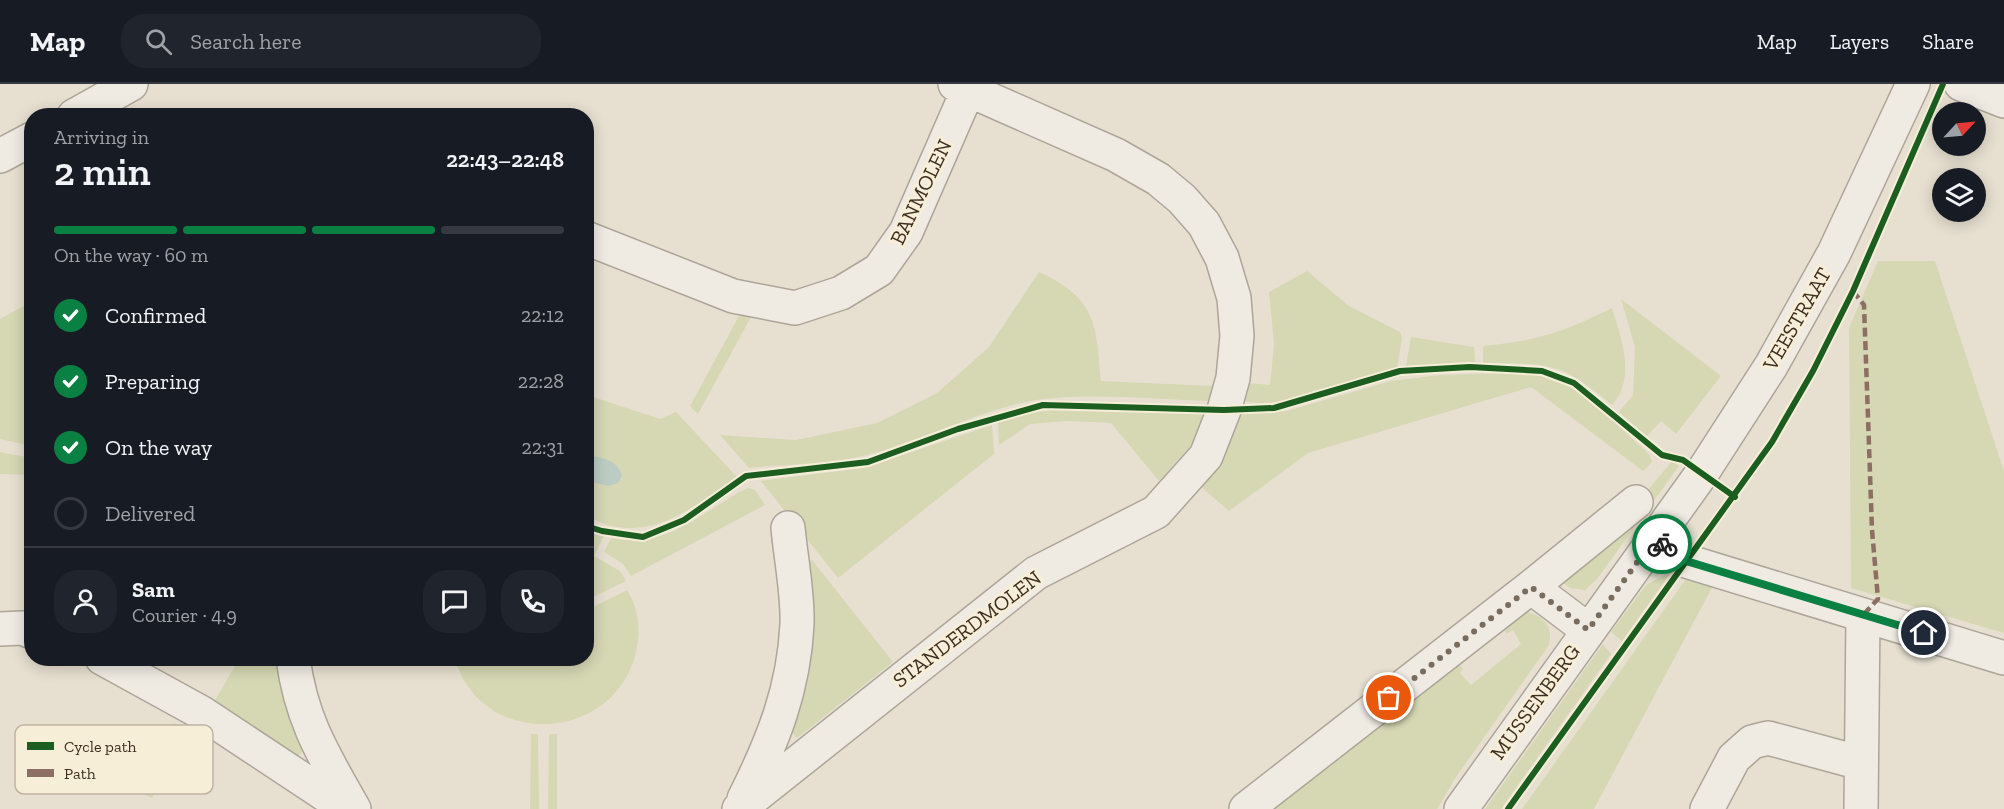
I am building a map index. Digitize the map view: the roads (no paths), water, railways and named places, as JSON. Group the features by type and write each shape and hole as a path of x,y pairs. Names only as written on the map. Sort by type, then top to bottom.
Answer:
{"street":[{"path":"98,108 131,84"},
{"name":"VEESTRAAT","path":"1654,539 1702,473 1771,366 1834,253 1914,84"},
{"path":"1961,84 2004,101"},
{"name":"BANMOLEN","path":"594,241 733,296 795,308 841,293 879,270 906,232 962,87"},
{"name":"STANDERDMOLEN","path":"739,809 1036,573 1156,512 1206,456 1224,410 1233,378 1238,336 1234,298 1222,258 1204,224 1182,199 1158,179 1116,155 962,87"},
{"path":"0,156 24,143"},
{"path":"1246,809 1531,587 1636,502"},
{"name":"STANDERDMOLEN","path":"739,809 773,740 793,669 797,622 789,528"},
{"path":"1654,539 1686,561 2004,658"},
{"name":"MUSSENBERG","path":"1461,809 1654,539"},
{"path":"1531,587 1588,630"},
{"path":"1861,809 1863,615"},
{"path":"0,629 24,629"},
{"path":"117,666 202,713 347,809"},
{"path":"294,666 297,685 313,736 354,809"},
{"path":"1707,809 1734,758 1752,742 1768,738 1861,763"}]}
